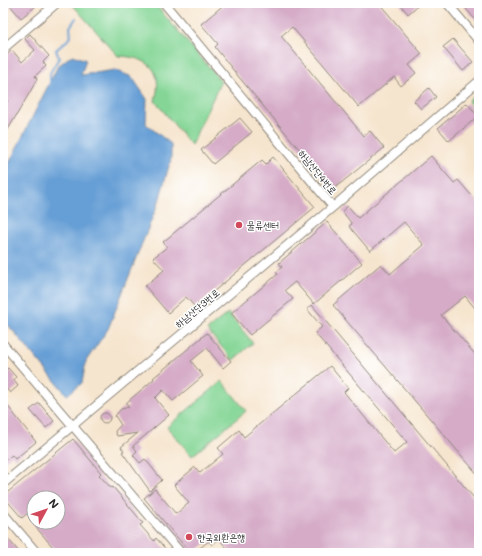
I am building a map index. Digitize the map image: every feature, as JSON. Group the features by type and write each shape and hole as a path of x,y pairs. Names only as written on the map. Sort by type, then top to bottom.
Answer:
{"street":[{"path":"3,49 57,3"},
{"name":"하남산단4번로","path":"164,3 333,207 479,81"},
{"path":"447,3 479,41"},
{"name":"하남산단3번로","path":"3,484 333,207"},
{"path":"3,344 181,553"},
{"path":"3,513 38,553"}],"green space":[{"path":"71,3 154,3 221,81 191,145 155,101 157,81 155,73 151,67 138,59 118,56"},
{"path":"479,92 479,115 468,101"},
{"path":"228,313 253,343 233,360 207,330"},
{"path":"222,381 246,411 192,456 167,427"}],"water":[{"path":"72,55 86,60 81,75 115,70 132,77 147,99 146,124 171,144 171,159 159,201 108,329 86,361 82,383 67,395 3,319 3,175 58,66"}],"building":[{"path":"8,3 33,3 36,6 21,18"},
{"path":"226,3 379,3 422,54 409,65 416,73 401,86 394,77 359,107 292,27 281,36 364,136 370,131 384,148 336,187 330,186 238,76 215,47 218,44 201,24"},
{"path":"399,3 421,3 408,14"},
{"path":"461,3 479,3 479,24"},
{"path":"30,34 49,56 43,62 46,66 35,76 37,79 3,138 3,106 8,101 3,95 3,58 12,50 22,62 35,50 25,39"},
{"path":"453,39 473,62 463,71 443,47"},
{"path":"429,88 436,97 421,109 414,101"},
{"path":"467,103 478,116 449,141 438,128"},
{"path":"240,118 252,132 213,164 201,150"},
{"path":"431,156 454,183 458,180 479,204 479,313 465,296 441,315 479,359 479,476 333,305 381,264 390,274 424,245 404,222 370,251 349,226 352,224 342,211 348,206 358,218"},
{"name":"물류센터","path":"273,157 315,207 195,307 186,297 168,313 145,286 164,270 153,258 167,247 163,242 262,160 266,164"},
{"path":"327,222 362,263 314,304 295,282 285,290 293,299 250,335 231,313 278,274 276,272 282,267 279,263"},
{"path":"312,305 479,504 479,553 231,553 219,539 212,545 209,541 193,553 189,548 187,549 144,498 155,489 176,514 189,503 174,485 195,467 200,473 223,454 218,448 239,430 244,437 330,366 348,388 344,392 394,453 407,442 315,333 322,327 307,309"},
{"path":"207,333 231,361 223,368 207,348 191,361 203,376 173,401 163,390 155,398 169,415 133,446 137,451 133,455 140,463 145,459 162,480 150,491 122,452 124,451 121,447 138,433 117,436 115,431 121,425 115,416 121,409 129,407 126,403 154,379 153,378"},
{"path":"8,368 16,377 14,380 18,386 10,393 3,385 3,372"},
{"path":"39,403 54,421 46,428 30,410"},
{"path":"7,405 36,442 15,459 12,455 3,462 3,409"},
{"path":"103,413 107,413 109,414 109,422 103,423 100,420 100,416"},
{"path":"73,439 101,473 99,475 111,488 113,487 143,523 140,525 154,541 156,538 169,553 58,553 38,530 66,530 66,490 26,490 26,515 22,518 3,496"},
{"path":"3,533 20,553 3,553"}],"waterway":[{"path":"50,83 50,73 59,58 56,50 71,37 70,27 76,18"}],"place":[{"name":"물류센터","path":"239,225"},
{"name":"한국외환은행","path":"189,537"}]}
